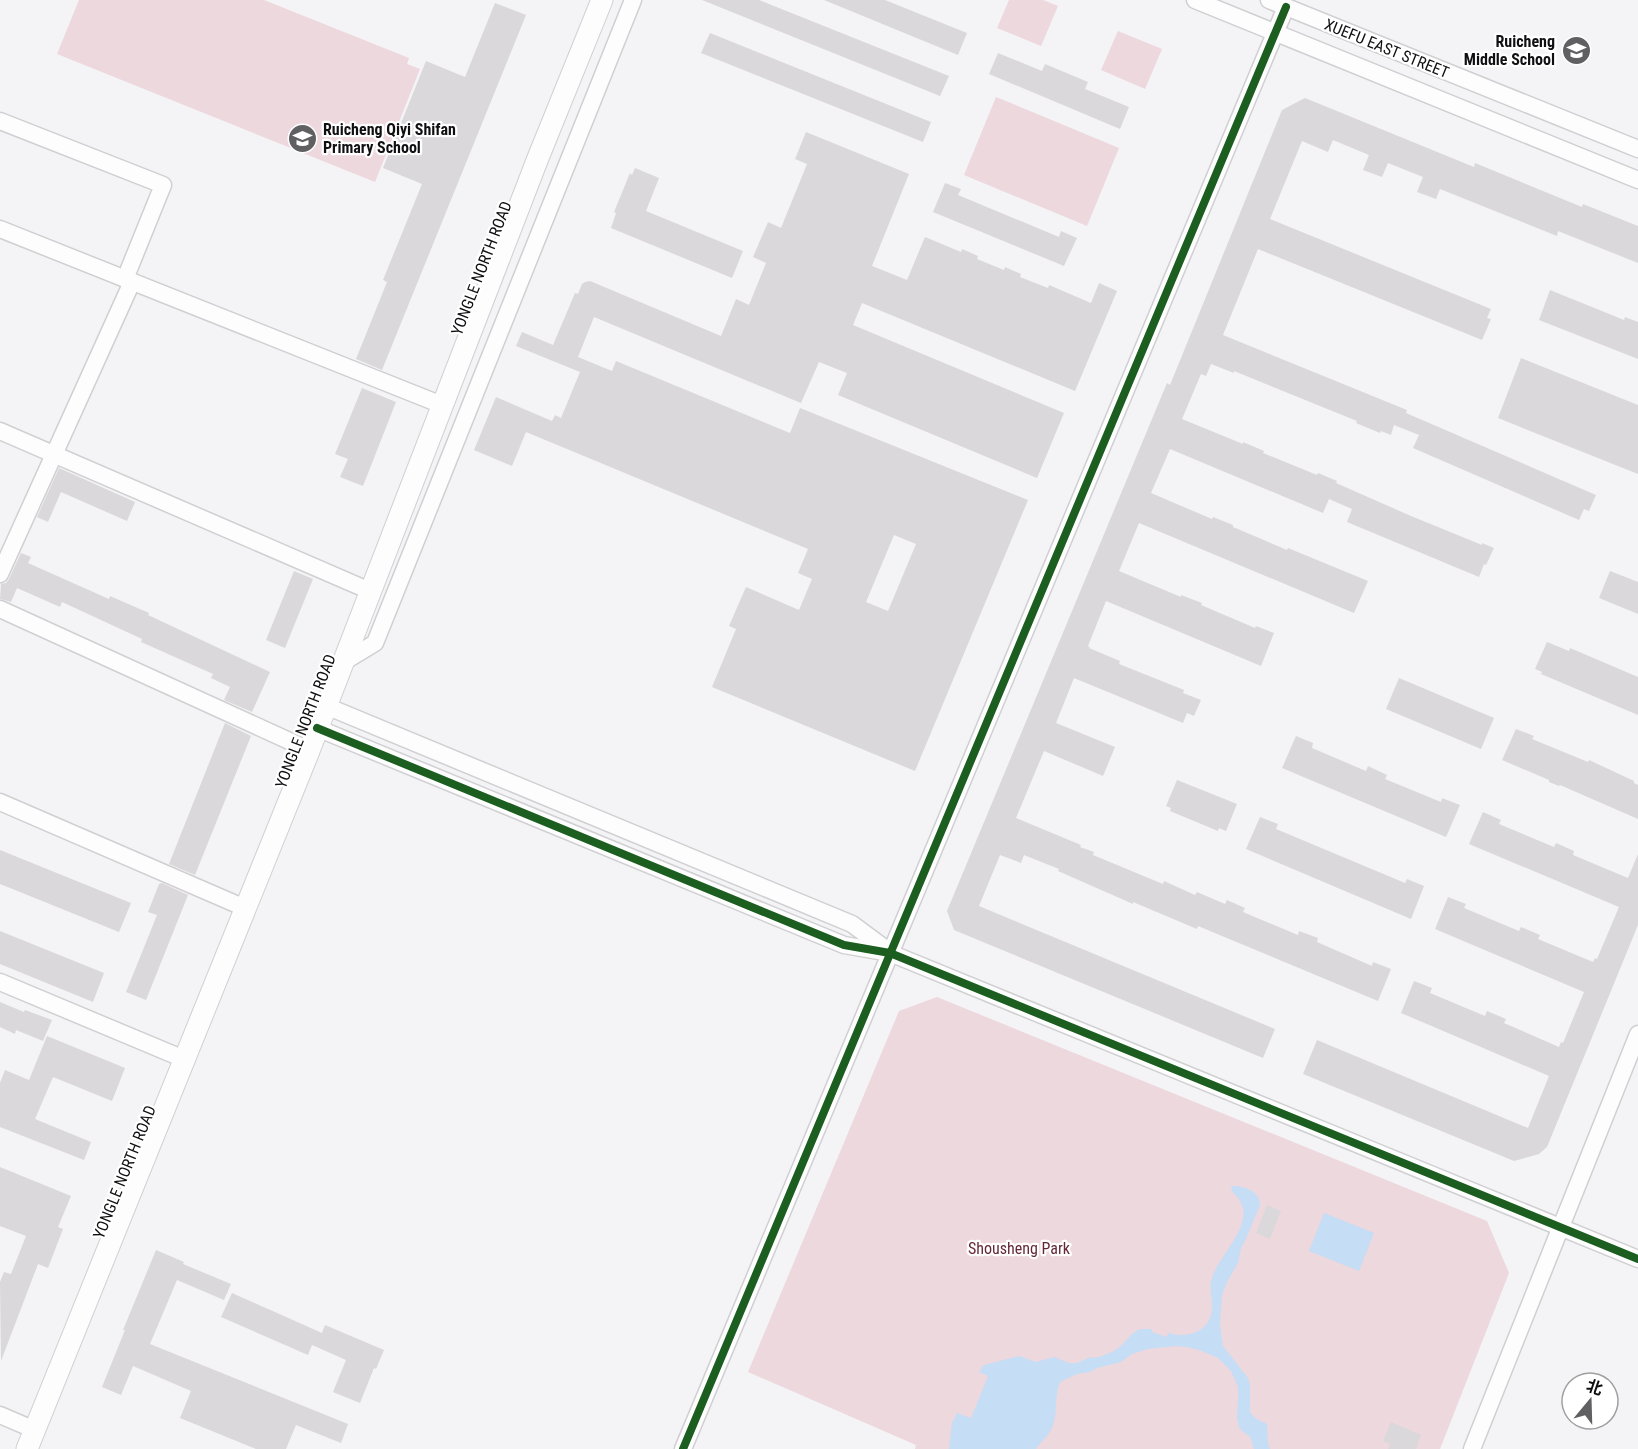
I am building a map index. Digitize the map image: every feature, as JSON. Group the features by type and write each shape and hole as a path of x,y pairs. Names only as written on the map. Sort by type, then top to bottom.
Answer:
{"main road":[{"name":"YONGLE NORTH ROAD","path":"31,1439 309,750 538,158 602,0"}],"street":[{"path":"342,663 375,644 633,0"},
{"path":"1195,0 1638,180"},
{"name":"XUEFU EAST STREET","path":"1269,0 1638,149"},
{"path":"683,1449 1286,7"},
{"path":"0,121 163,185 129,280 0,573"},
{"path":"0,229 442,405"},
{"path":"0,431 370,591"},
{"path":"0,609 309,750"},
{"path":"326,706 852,924 890,953"},
{"path":"317,728 844,945 890,953 1638,1259"},
{"path":"0,802 245,908"},
{"path":"0,982 184,1059"},
{"path":"1472,1449 1638,1034"},
{"path":"0,1415 31,1439"}],"green space":[{"path":"79,0 264,0 409,58 407,64 420,69 375,182 57,54"},
{"path":"1009,0 1043,0 1058,6 1041,46 997,28"},
{"path":"1118,31 1162,49 1145,89 1101,70"},
{"path":"996,97 1119,148 1087,226 964,175"},
{"name":"Shousheng Park","path":"937,997 1487,1221 1509,1273 1440,1449 915,1449 916,1445 748,1372 899,1011"}],"water":[{"path":"1232,1186 1251,1190 1257,1196 1260,1205 1241,1248 1238,1263 1222,1295 1220,1325 1223,1346 1248,1378 1250,1412 1255,1418 1267,1424 1270,1449 1254,1449 1250,1437 1239,1427 1238,1387 1231,1371 1218,1358 1199,1350 1177,1346 1148,1349 1132,1354 1121,1362 1077,1374 1060,1382 1053,1425 1036,1449 949,1449 952,1423 957,1413 971,1418 988,1376 979,1372 984,1365 1019,1356 1036,1362 1054,1357 1069,1363 1077,1363 1112,1352 1140,1329 1152,1329 1152,1332 1167,1337 1168,1333 1191,1334 1203,1327 1211,1315 1210,1287 1213,1275 1235,1239 1243,1219 1243,1210 1231,1190"},
{"path":"1324,1213 1374,1233 1359,1271 1309,1251"}],"building":[{"path":"702,0 759,0 949,76 940,96"},
{"path":"824,0 885,0 967,33 958,55"},
{"path":"495,3 526,15 382,370 356,359 387,282 383,280 422,184 383,168 426,61 465,77"},
{"path":"710,33 931,122 923,142 701,53"},
{"path":"998,53 1042,71 1045,64 1088,82 1085,89 1129,107 1120,129 989,74"},
{"path":"1305,98 1474,167 1475,163 1582,207 1583,204 1638,226 1638,263 1558,231 1557,236 1440,189 1436,199 1417,192 1423,177 1388,163 1382,177 1363,170 1369,155 1333,140 1328,152 1302,141 1270,219 1491,309 1487,318 1491,319 1482,340 1258,249 1223,335 1407,410 1406,413 1596,495 1589,511 1584,509 1579,520 1413,448 1419,435 1394,425 1391,435 1381,431 1380,433 1356,423 1357,421 1234,371 1234,373 1211,364 1206,376 1201,374 1182,419 1243,444 1243,442 1264,451 1263,453 1317,475 1318,473 1337,481 1336,483 1411,516 1494,548 1479,577 1347,522 1352,509 1329,499 1323,513 1170,449 1151,493 1368,581 1354,613 1139,523 1119,571 1181,597 1181,595 1202,603 1201,605 1255,628 1256,626 1274,633 1261,666 1106,601 1089,648 1120,661 1119,664 1184,690 1183,693 1201,700 1194,716 1187,713 1183,723 1074,678 1056,723 1115,747 1103,776 1044,751 1016,818 1081,845 1080,847 1094,852 1093,855 1163,884 1164,881 1195,895 1197,892 1225,904 1227,900 1245,908 1243,912 1298,935 1299,931 1318,938 1317,942 1372,966 1373,962 1391,969 1378,1001 1198,926 1197,929 1133,902 1133,904 1024,855 1021,863 1000,855 979,906 1275,1029 1263,1058 954,930 947,911 1167,383 1170,385 1282,110"},
{"path":"806,132 909,174 872,266 907,280 925,237 961,252 962,249 978,256 977,259 1021,274 1020,277 1048,288 1049,285 1091,303 1099,283 1117,291 1075,391 862,303 853,325 1064,413 1037,478 838,395 847,373 819,362 801,403 594,317 578,357 612,371 616,361 790,433 800,408 1028,500 915,771 712,687 736,629 729,626 746,587 799,610 812,579 798,573 808,549 526,432 512,466 474,450 496,397 552,421 555,415 561,418 580,372 516,346 522,332 553,345 575,293 578,294 585,282 590,281 721,336 736,299 749,305 766,263 753,257 768,222 781,228 807,164 795,159","holes":["894,535 916,544 888,611 866,602"]},
{"path":"635,168 659,178 646,211 743,251 732,278 611,228 616,213 614,212 630,173 632,175"},
{"path":"945,183 961,189 958,195 1059,237 1061,231 1077,238 1064,266 933,212"},
{"path":"1550,290 1624,320 1625,317 1638,322 1638,359 1539,320"},
{"path":"1521,358 1638,405 1638,474 1498,418"},
{"path":"362,388 396,402 363,486 340,477 348,459 335,454"},
{"path":"59,468 135,502 127,521 61,492 48,522 37,517"},
{"path":"21,553 31,557 28,563 109,599 110,596 149,613 148,615 270,672 252,712 224,700 230,687 211,678 213,674 141,642 142,639 62,602 60,607 17,588 11,602 0,599 1,584 6,583 9,579"},
{"path":"294,571 313,579 285,648 266,640"},
{"path":"1610,571 1638,582 1638,614 1599,598"},
{"path":"1547,642 1569,651 1570,648 1638,677 1638,715 1541,674 1542,672 1535,669"},
{"path":"1399,678 1494,718 1481,749 1386,709"},
{"path":"225,723 251,736 195,875 169,864"},
{"path":"1516,729 1534,736 1532,739 1588,762 1589,760 1634,781 1638,785 1638,819 1502,760"},
{"path":"1296,736 1313,743 1312,748 1366,771 1368,766 1387,775 1385,779 1441,802 1442,798 1460,805 1446,837 1282,768"},
{"path":"1177,780 1237,804 1226,831 1219,828 1218,831 1170,811 1171,808 1166,806"},
{"path":"1483,812 1501,820 1499,824 1554,847 1556,843 1574,851 1573,855 1628,878 1638,854 1638,925 1547,1147 1539,1154 1514,1161 1303,1074 1317,1040 1528,1128 1549,1076 1401,1013 1414,981 1432,988 1430,993 1485,1016 1487,1011 1506,1019 1504,1023 1559,1047 1561,1042 1563,1043 1584,992 1435,929 1448,897 1466,904 1464,908 1519,931 1521,927 1540,935 1538,939 1593,962 1595,958 1597,959 1619,907 1469,844"},
{"path":"1260,817 1278,824 1276,829 1405,883 1407,879 1424,886 1411,919 1246,849"},
{"path":"0,850 131,903 119,932 0,884"},
{"path":"162,883 188,895 146,1000 126,992 157,915 148,912 159,884"},
{"path":"0,931 104,973 93,1002 0,964"},
{"path":"0,1002 52,1020 43,1041 16,1030 15,1034 0,1027"},
{"path":"47,1036 125,1068 112,1101 53,1077 35,1119 91,1142 84,1160 0,1127 0,1083 5,1070 29,1080"},
{"path":"0,1167 71,1196 58,1227 63,1229 48,1268 38,1264 1,1361 0,1282 4,1272 11,1274 26,1236 0,1226"},
{"path":"1267,1205 1281,1211 1270,1239 1256,1233"},
{"path":"156,1250 231,1284 224,1300 177,1280 150,1344 348,1424 341,1443 296,1425 286,1449 256,1449 180,1418 191,1391 133,1366 121,1395 102,1387"},
{"path":"232,1293 322,1333 325,1325 384,1350 360,1403 333,1392 346,1360 312,1345 308,1355 221,1317"},
{"path":"1391,1422 1421,1435 1416,1449 1388,1449 1390,1444 1383,1441"}],"cycle path":[{"path":"683,1449 1286,7"},
{"path":"317,728 844,945 890,953 1638,1259"}],"place":[{"name":"Ruicheng Middle School","path":"1576,50"},
{"name":"Ruicheng Qiyi Shifan Primary School","path":"302,138"}]}
